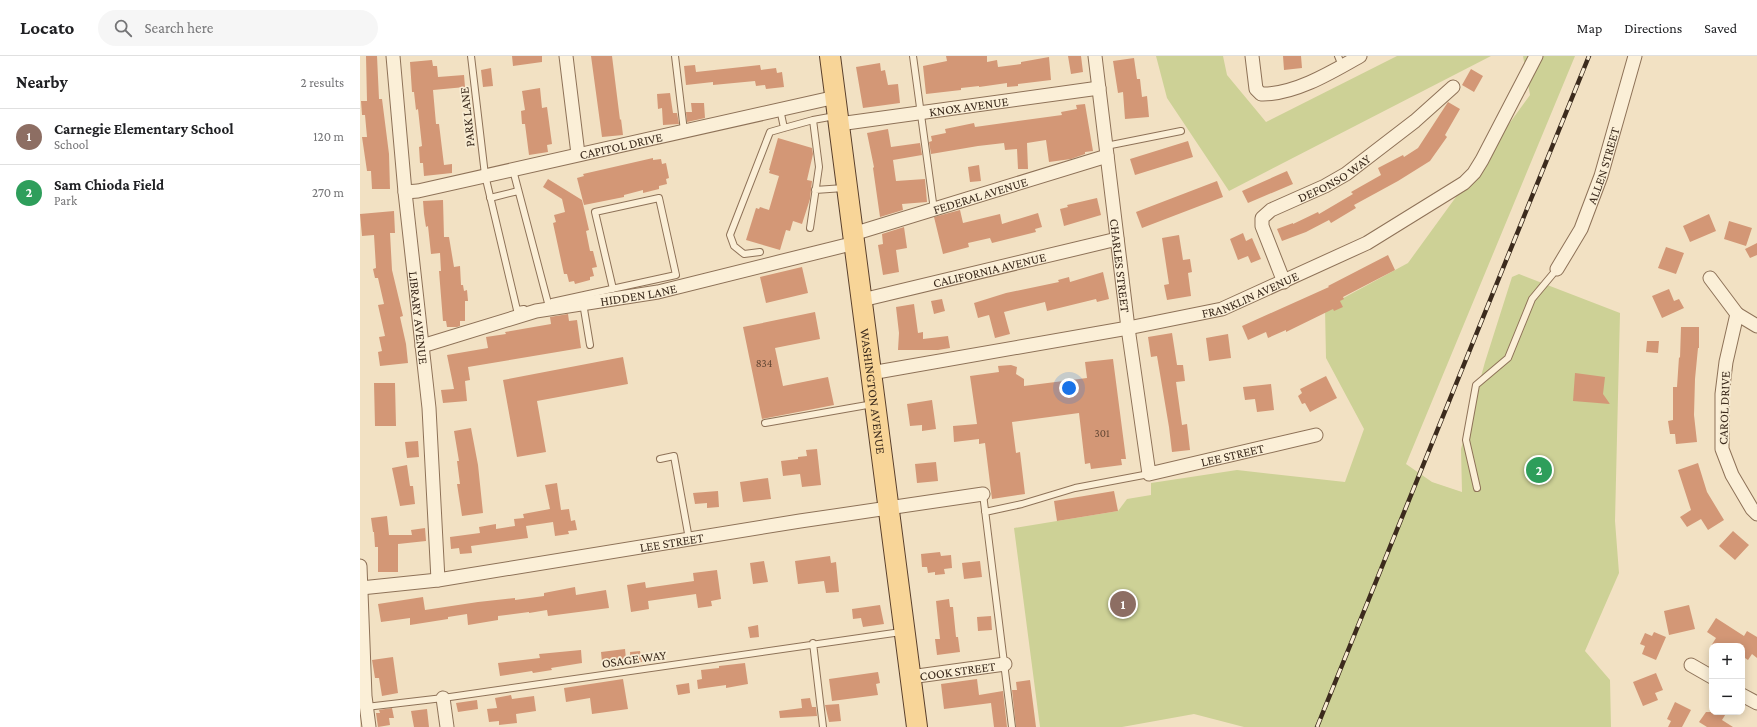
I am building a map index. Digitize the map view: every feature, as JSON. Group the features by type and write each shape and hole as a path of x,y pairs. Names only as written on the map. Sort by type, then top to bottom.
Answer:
{"main road":[{"name":"WASHINGTON AVENUE","path":"830,56 916,727"}],"street":[{"name":"LIBRARY AVENUE","path":"393,56 429,408 438,580"},
{"path":"566,56 578,154"},
{"name":"CHARLES STREET","path":"1095,56 1128,328 1149,474"},
{"path":"1252,56 1256,90 1261,94 1280,93 1299,87 1340,61 1360,56"},
{"name":"FRANKLIN AVENUE","path":"871,373 1128,328 1222,309 1367,243 1464,183 1474,173 1536,56"},
{"name":"ALLEN STREET","path":"1557,269 1582,229 1601,176 1635,56"},
{"name":"KNOX AVENUE","path":"837,112 920,112 1099,88"},
{"name":"DEFONSO WAY","path":"1284,282 1262,226 1262,218 1271,210 1325,186 1346,174 1415,121 1452,88"},
{"name":"CAPITOL DRIVE","path":"406,192 780,109 837,112"},
{"name":"FEDERAL AVENUE","path":"854,239 1107,151"},
{"name":"HIDDEN LANE","path":"422,346 536,311 680,288 854,239"},
{"name":"CALIFORNIA AVENUE","path":"862,300 1117,239"},
{"path":"1710,278 1737,314 1757,326"},
{"name":"CAROL DRIVE","path":"1737,314 1726,362 1722,394 1722,449 1732,475 1752,509 1757,514"},
{"name":"LEE STREET","path":"1149,474 1316,435"},
{"name":"LEE STREET","path":"361,588 438,580 689,539 983,494"},
{"path":"360,566 368,727"},
{"name":"COOK STREET","path":"910,677 1005,664"},
{"path":"1691,666 1709,676"},
{"path":"1745,697 1757,704"},
{"path":"444,698 447,727"}],"lane":[{"name":"PARK LANE","path":"471,56 485,175 517,310 548,304"},
{"path":"674,56 684,131"},
{"path":"913,56 934,210"},
{"path":"780,109 784,128"},
{"path":"760,252 744,254 734,246 730,235 770,132 837,112"},
{"path":"810,228 819,166 814,120"},
{"path":"1107,151 1181,131"},
{"path":"513,169 548,304 613,289 676,274 659,198 595,212 613,289"},
{"path":"815,190 847,188"},
{"path":"490,198 518,192"},
{"path":"1477,488 1466,440 1476,385 1508,358 1532,299 1557,269"},
{"path":"582,303 590,345"},
{"path":"765,424 875,404"},
{"path":"660,459 674,456 689,539"},
{"path":"985,512 1022,504 1075,488 1149,474"},
{"path":"983,494 1012,727"},
{"name":"OSAGE WAY","path":"366,707 444,698 893,632 905,632"},
{"path":"813,644 823,727"}],"green space":[{"path":"1156,56 1223,56 1227,75 1266,122 1397,56 1491,56 1229,191 1167,98"},
{"path":"1523,56 1575,56 1406,464 1432,482 1462,492 1461,449 1485,362 1512,277 1519,274 1620,313 1615,521 1619,573 1585,651 1610,680 1611,727 1244,727 1194,714 1122,727 1040,727 1014,528 1118,511 1127,499 1151,495 1151,483 1237,470 1345,482 1364,429 1326,358 1325,308 1408,263 1530,95"}],"building":[{"path":"366,56 377,56 379,99 382,99 389,154 390,189 372,189 371,171 367,171 362,137 367,137 365,115 362,115 361,101 367,101"},
{"path":"512,56 542,56 542,62 513,66"},
{"path":"591,56 612,56 623,135 602,137"},
{"path":"946,56 987,56 987,62 997,60 998,67 1021,64 1021,62 1049,57 1051,80 1018,84 1018,86 1007,87 1007,83 961,88 961,90 926,94 923,66 947,61"},
{"path":"1068,56 1081,56 1083,72 1071,74"},
{"path":"1283,56 1301,56 1302,68 1284,70"},
{"path":"1134,58 1137,79 1140,79 1142,97 1147,96 1149,117 1125,119 1123,92 1118,93 1113,61"},
{"path":"432,60 433,66 437,66 438,77 464,75 465,87 433,90 436,124 439,124 444,165 452,164 452,173 424,176 423,163 420,163 419,147 422,146 418,109 416,110 414,92 412,92 410,62"},
{"path":"880,63 881,71 885,70 888,85 898,84 900,103 863,108 856,67"},
{"path":"695,65 696,72 760,65 761,70 776,68 777,73 782,72 784,87 766,89 765,85 756,86 755,81 713,85 713,82 686,85 684,66"},
{"path":"491,68 493,86 483,87 481,70"},
{"path":"1471,69 1483,76 1474,92 1462,85"},
{"path":"540,88 542,108 547,107 552,144 547,145 548,152 529,155 525,124 522,124 521,111 525,110 522,91"},
{"path":"670,93 673,113 677,113 679,124 663,125 662,108 658,109 657,94"},
{"path":"1448,102 1460,109 1445,135 1447,137 1430,161 1398,181 1354,205 1356,208 1331,223 1329,220 1306,232 1282,241 1277,229 1293,224 1318,212 1319,214 1353,194 1351,192 1381,175 1378,168 1403,155 1404,157 1418,148"},
{"path":"691,103 704,103 705,118 687,122 686,112 692,112"},
{"path":"1085,104 1093,151 1085,152 1085,154 1071,159 1049,162 1046,140 1027,143 1028,169 1018,169 1017,149 1005,150 1004,143 931,154 929,142 932,141 931,136 946,133 945,129 974,123 975,127 1062,115 1061,112 1077,109 1076,105"},
{"path":"888,129 891,147 920,143 922,155 893,160 896,181 925,179 927,202 902,204 903,210 880,217 874,167 867,133"},
{"path":"778,138 812,148 813,154 807,180 812,181 810,199 802,224 793,221 790,231 786,230 780,250 746,240 756,208 759,209 760,207 769,210 779,176 769,173"},
{"path":"1188,141 1193,157 1135,175 1130,159"},
{"path":"653,158 653,160 661,159 662,164 666,163 669,178 666,179 667,184 659,186 659,189 643,193 643,190 624,195 624,197 584,205 577,178 584,176 583,174"},
{"path":"979,165 981,181 970,182 968,167"},
{"path":"1287,171 1293,184 1248,203 1242,191"},
{"path":"548,179 582,200 589,230 586,231 590,251 593,251 597,267 592,268 594,276 590,277 590,280 575,284 574,281 569,282 567,274 564,274 553,223 556,222 554,215 565,212 562,199 543,187"},
{"path":"1217,181 1223,197 1142,228 1136,212"},
{"path":"1097,198 1101,215 1064,226 1060,209 1068,207 1067,205"},
{"path":"443,200 444,237 449,237 454,267 460,266 461,285 463,285 464,291 467,290 468,301 465,301 465,321 460,321 460,326 457,327 447,327 446,321 443,321 439,271 441,271 440,253 431,254 428,226 426,227 424,214 423,201"},
{"path":"960,210 963,223 1000,214 1002,224 1038,213 1042,227 1035,229 1036,232 992,243 990,238 968,243 969,247 943,254 934,217"},
{"path":"394,211 395,233 390,233 392,270 403,316 400,317 406,344 408,363 380,366 378,352 382,351 379,337 385,336 378,305 384,304 378,278 375,278 373,269 376,268 374,235 362,236 360,214"},
{"path":"1709,214 1716,231 1690,242 1683,226"},
{"path":"1729,221 1752,228 1746,246 1724,239"},
{"path":"904,227 907,248 896,250 899,272 883,275 878,245 883,244 882,234"},
{"path":"1243,233 1246,241 1252,238 1261,259 1251,263 1248,256 1238,260 1230,239"},
{"path":"1179,235 1183,260 1190,259 1192,272 1188,273 1191,296 1167,300 1164,285 1169,284 1162,238"},
{"path":"1757,243 1757,255 1750,258 1745,249"},
{"path":"1666,247 1684,253 1676,274 1658,268"},
{"path":"1388,255 1395,270 1343,297 1344,299 1340,301 1343,307 1334,311 1333,309 1286,332 1286,330 1268,338 1266,332 1248,340 1242,326 1329,287 1328,286"},
{"path":"802,267 808,293 766,303 760,277"},
{"path":"1103,272 1109,299 1097,302 1096,299 1047,311 1045,302 1004,312 1010,334 995,338 989,315 978,318 974,303 1006,293 1059,282 1058,280 1069,277 1070,282"},
{"path":"1669,289 1674,301 1679,299 1684,308 1662,318 1652,296"},
{"path":"942,299 945,311 934,314 931,301"},
{"path":"914,304 918,333 923,332 923,339 948,336 950,348 938,350 898,350 899,333 896,307"},
{"path":"815,312 820,339 775,348 783,386 828,377 834,405 762,419 743,327"},
{"path":"568,314 569,321 577,320 581,348 468,367 470,380 465,381 467,401 443,403 441,390 454,389 447,355 488,348 486,337 551,324 550,317"},
{"path":"1681,327 1699,327 1694,415 1697,442 1676,444 1675,434 1670,434 1668,421 1673,420 1673,387 1677,387"},
{"path":"1172,333 1177,365 1183,365 1185,381 1176,382 1182,425 1187,424 1190,450 1172,452 1157,356 1151,357 1148,337"},
{"path":"1228,334 1231,358 1209,361 1206,338"},
{"path":"1647,341 1659,341 1658,353 1646,352"},
{"path":"623,357 628,384 537,401 546,452 517,457 503,380"},
{"path":"1113,359 1126,459 1121,459 1122,465 1091,469 1090,463 1085,464 1079,413 1012,422 1016,453 1020,452 1025,494 992,499 985,443 979,444 979,439 954,442 953,426 977,424 970,376 999,372 998,366 1011,365 1017,367 1016,374 1024,379 1024,386 1087,378 1085,362"},
{"path":"1575,373 1605,377 1603,394 1610,404 1573,401"},
{"path":"1326,376 1337,398 1310,412 1305,403 1302,404 1298,396 1302,393 1300,389"},
{"path":"374,383 395,383 396,426 375,426"},
{"path":"1271,384 1274,410 1257,412 1255,399 1245,400 1243,387"},
{"path":"932,400 936,429 922,431 922,425 910,426 907,404"},
{"path":"471,428 478,465 483,513 462,516 457,484 460,484 457,461 459,461 454,431"},
{"path":"418,441 419,457 407,458 405,442"},
{"path":"817,449 821,485 802,487 800,474 783,476 781,461 798,459 798,457 807,456 806,450"},
{"path":"936,462 938,481 917,483 915,464"},
{"path":"1698,463 1707,492 1724,520 1708,530 1701,519 1687,527 1680,517 1691,510 1678,470"},
{"path":"407,465 410,486 413,486 415,504 400,506 392,468"},
{"path":"768,478 771,499 743,502 740,482"},
{"path":"557,483 561,510 569,509 571,521 575,520 577,530 568,531 569,534 555,536 553,522 526,526 528,538 471,546 472,553 460,554 459,548 451,549 450,537 480,533 479,527 496,524 496,529 515,526 514,519 524,518 523,514 550,509 545,485"},
{"path":"718,491 719,507 707,508 707,503 695,504 693,493"},
{"path":"1114,491 1118,511 1057,521 1054,501"},
{"path":"387,516 389,535 412,535 411,530 425,528 426,541 398,544 398,572 378,572 378,547 375,547 371,518"},
{"path":"1733,531 1749,545 1735,560 1719,546"},
{"path":"940,552 941,556 951,555 952,568 944,569 945,574 935,575 935,572 928,573 927,567 922,567 921,554"},
{"path":"830,556 831,563 836,562 839,592 826,593 824,581 798,584 795,561"},
{"path":"764,561 768,582 753,584 750,563"},
{"path":"980,561 982,577 964,579 962,563"},
{"path":"717,570 721,599 711,601 712,606 698,608 696,594 648,601 649,609 631,612 627,585 645,582 646,588 694,581 693,573"},
{"path":"575,587 576,595 606,590 609,608 548,616 547,610 529,612 498,616 498,620 468,625 467,614 448,617 448,619 410,625 410,618 381,622 378,604 423,597 425,610 478,602 515,598 515,600 544,596 544,593"},
{"path":"949,599 950,607 953,607 956,637 958,637 960,652 937,655 935,639 940,639 936,601"},
{"path":"880,605 884,624 863,627 861,618 853,619 852,609"},
{"path":"1689,605 1695,629 1669,635 1664,611"},
{"path":"991,616 992,630 978,631 977,617"},
{"path":"1716,618 1744,636 1747,631 1757,637 1757,658 1752,654 1748,660 1745,658 1745,643 1713,643 1716,638 1707,632"},
{"path":"758,625 759,637 750,638 748,627"},
{"path":"1654,632 1666,637 1656,660 1642,654 1645,646 1640,644 1645,633 1652,636"},
{"path":"625,649 626,659 602,662 601,652"},
{"path":"581,650 582,663 551,668 552,670 533,673 532,671 500,676 498,663 540,658 539,654"},
{"path":"640,651 642,662 631,663 630,652"},
{"path":"393,657 398,693 382,696 379,678 375,678 372,660"},
{"path":"745,663 748,684 726,688 726,685 698,689 697,680 702,679 701,670"},
{"path":"878,672 880,683 876,684 878,695 832,701 829,679"},
{"path":"1656,673 1663,690 1655,693 1658,700 1643,706 1633,682"},
{"path":"623,679 628,709 592,714 590,698 566,702 564,688"},
{"path":"977,679 979,695 1003,691 1007,727 994,727 991,703 944,709 941,684"},
{"path":"1030,680 1036,727 1016,727 1012,690 1017,690 1016,682"},
{"path":"689,683 690,693 678,695 676,685"},
{"path":"511,695 512,699 534,696 536,711 516,714 517,723 499,725 499,721 489,722 487,709 497,708 495,698"},
{"path":"810,698 812,707 816,707 817,716 780,718 779,711 802,708 801,699"},
{"path":"477,700 478,709 458,712 456,703"},
{"path":"1675,702 1691,710 1682,727 1668,727 1671,721 1667,719"},
{"path":"839,704 841,721 829,722 825,705"},
{"path":"392,708 394,718 389,718 390,725 378,727 376,713 380,713 379,710"},
{"path":"427,709 429,727 414,727 411,711"},
{"path":"1706,712 1709,712 1709,715 1725,715 1722,720 1733,727 1707,727 1699,722"}],"railway":[{"path":"1317,727 1589,56"}],"place":[{"name":"Sam Chioda Field","path":"1539,470"},
{"name":"Carnegie Elementary School","path":"1123,604"}]}
